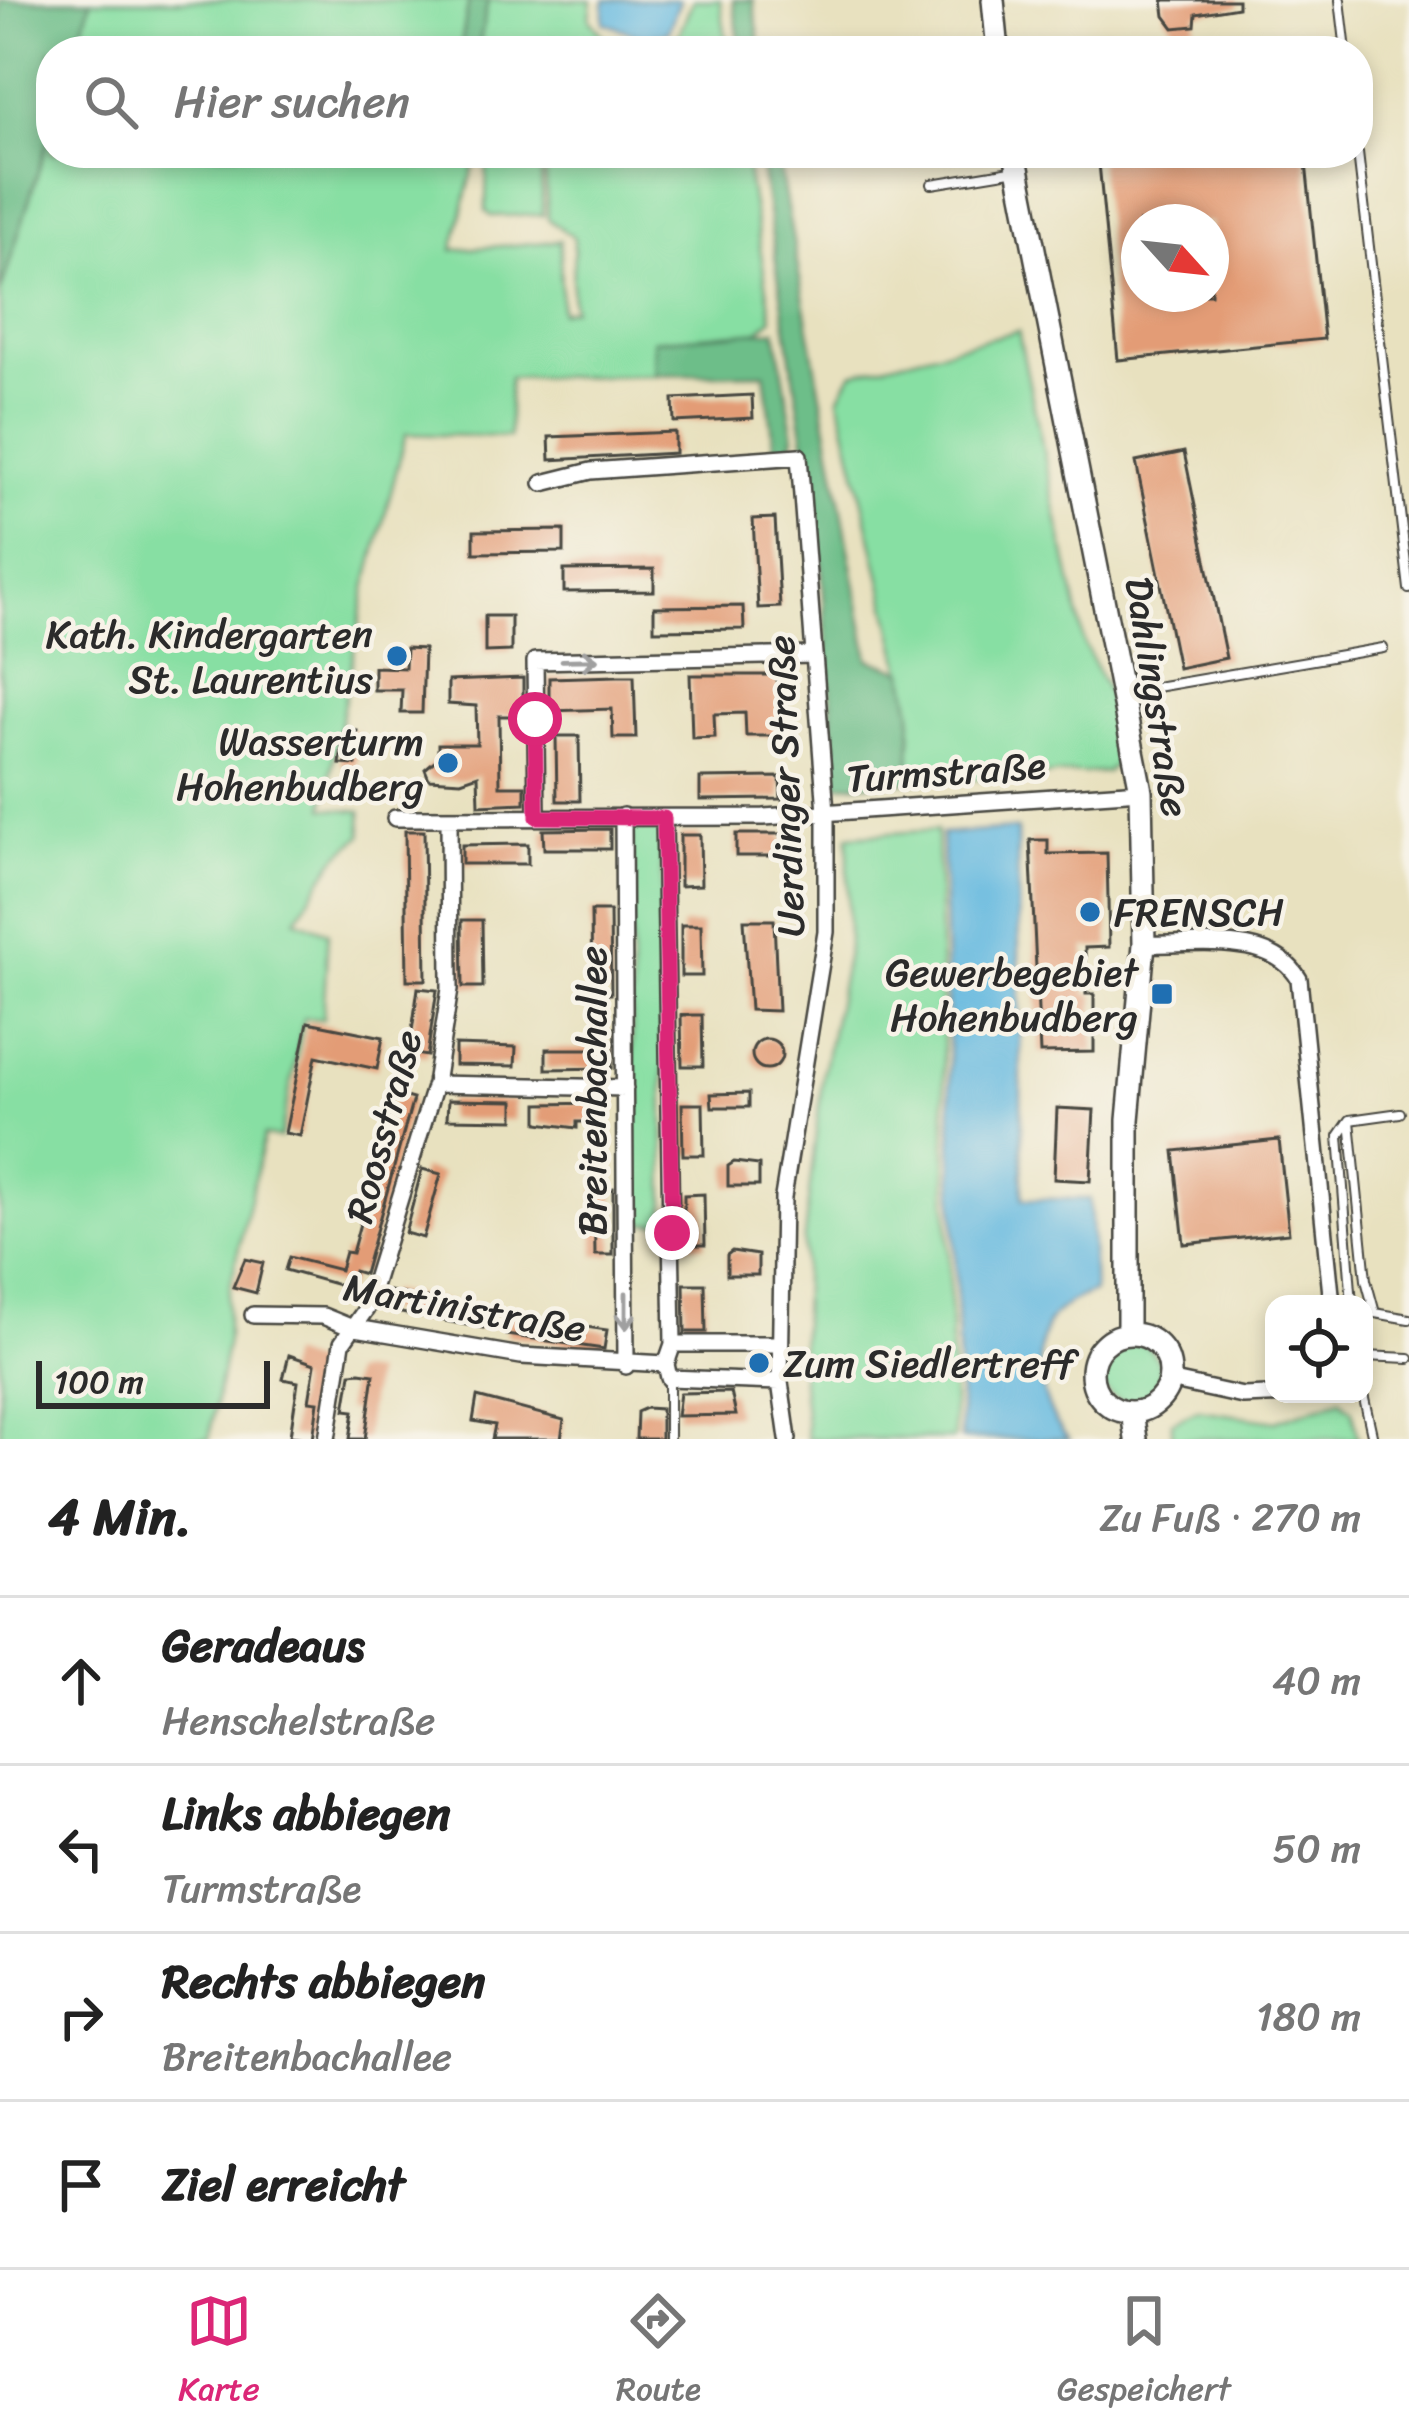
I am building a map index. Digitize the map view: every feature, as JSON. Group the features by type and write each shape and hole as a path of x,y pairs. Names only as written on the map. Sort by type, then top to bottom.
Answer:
{"street":[{"path":"993,0 997,36"},
{"name":"Dahlingstraße","path":"1017,168 1142,791 1144,944 1128,1120 1128,1332"},
{"name":"Uerdinger Straße","path":"543,483 591,471 799,456 826,812 824,962 787,1158 780,1382 788,1439"},
{"path":"537,817 535,661 814,656"},
{"name":"Turmstraße","path":"395,818 664,818 1142,791"},
{"name":"Breitenbachallee","path":"623,816 626,1366"},
{"name":"Roosstraße","path":"327,1439 342,1343 366,1310 435,1084 451,989 449,818"},
{"name":"Breitenbachallee","path":"664,818 673,1344"},
{"path":"1144,944 1264,948 1286,958 1299,979 1331,1295"},
{"path":"435,1084 625,1088"},
{"name":"Martinistraße","path":"253,1315 323,1316 350,1327 521,1356 780,1382"},
{"path":"1128,1332 1159,1346 1169,1380 1160,1399 1132,1412 1112,1408 1097,1394 1091,1376 1095,1355 1110,1338 1128,1332"},
{"path":"667,1371 673,1344 780,1344"},
{"path":"1169,1380 1243,1396 1265,1395"},
{"path":"1132,1412 1136,1439"}],"lane":[{"path":"1340,0 1344,36"},
{"path":"932,184 993,168"},
{"path":"1360,168 1409,589"},
{"path":"1125,692 1383,647"},
{"path":"1351,1295 1339,1136 1350,1120 1400,1113"},
{"path":"1350,1120 1366,1280 1375,1313 1409,1319"},
{"path":"1373,1356 1409,1358"},
{"path":"667,1371 669,1439"},
{"path":"1365,1403 1373,1439"}],"green space":[{"path":"0,0 91,0 80,36 36,36 39,168 0,293"},
{"path":"91,0 469,0 463,36 80,36"},
{"path":"469,0 488,0 481,36 463,36"},
{"path":"488,0 592,0 590,19 603,36 481,36"},
{"path":"693,0 720,0 726,36 678,36"},
{"path":"733,0 753,0 759,36 739,36"},
{"path":"39,168 473,168 453,250 560,241 561,312 573,309 574,238 548,219 545,168 747,168 772,319 756,332 654,340 655,375 509,378 509,437 406,434 366,588 324,808 361,811 362,835 335,859 296,919 328,932 323,1019 304,1018 280,1138 264,1136 227,1300 227,1340 209,1439 0,1439 0,293"},
{"path":"487,168 541,168 543,215 491,216 486,211"},
{"path":"761,168 780,168 869,659 904,671 912,713 909,782 837,785 820,542"},
{"path":"776,330 794,437 790,448 775,451 765,373 655,375 653,340"},
{"path":"1018,331 1084,643 1108,693 1119,761 1106,772 909,782 912,713 839,398 852,373"},
{"path":"631,825 661,825 665,1223 633,1223"},
{"path":"937,830 954,1439 807,1439 801,1370 804,1237 823,1073 848,948 848,836"},
{"path":"1130,1342 1151,1351 1160,1372 1151,1393 1130,1402 1109,1393 1100,1372 1109,1351"},
{"path":"1328,1403 1344,1403 1353,1411 1358,1439 1172,1439 1172,1422 1198,1410 1276,1421"}],"water":[{"path":"604,0 680,0 668,32 640,36 604,23"},
{"path":"1017,829 1023,1199 1090,1199 1094,1292 1052,1318 1040,1353 1046,1400 1069,1439 961,1439 942,834"}],"building":[{"path":"1163,0 1238,0 1238,7 1196,14 1195,26 1174,28 1165,16"},
{"path":"1099,168 1307,168 1324,339 1118,360"},
{"path":"752,395 753,418 674,422 673,399"},
{"path":"675,432 675,453 550,460 549,437"},
{"path":"1184,452 1226,658 1178,668 1136,462"},
{"path":"775,518 780,607 758,608 753,519"},
{"path":"564,530 564,552 474,553 474,531"},
{"path":"654,569 654,591 564,592 564,570"},
{"path":"743,606 744,629 654,630 654,607"},
{"path":"485,616 511,616 511,651 485,652"},
{"path":"406,648 424,649 422,713 401,713 402,690 374,690 374,667 405,668"},
{"path":"690,675 777,675 778,736 746,736 745,713 714,714 715,737 692,738"},
{"path":"634,676 636,738 613,738 612,709 549,711 549,678"},
{"path":"523,678 523,716 499,716 500,786 525,786 525,803 479,805 478,775 461,781 429,779 425,769 438,758 438,744 477,744 476,706 448,704 448,681"},
{"path":"344,730 357,731 356,765 340,764"},
{"path":"556,736 579,736 580,801 557,801"},
{"path":"780,777 781,799 700,800 700,778"},
{"path":"610,829 610,849 544,849 543,830"},
{"path":"405,831 424,831 426,980 407,980"},
{"path":"736,834 782,834 782,856 736,856"},
{"path":"680,835 700,835 701,885 680,886"},
{"path":"1030,840 1048,840 1048,854 1107,853 1109,947 1085,948 1086,994 1094,994 1094,1052 1040,1053"},
{"path":"528,844 528,864 462,864 462,845"},
{"path":"591,911 610,911 611,994 592,994"},
{"path":"462,920 482,920 483,987 463,987"},
{"path":"744,920 774,920 778,1011 750,1010"},
{"path":"681,925 701,925 702,976 681,976"},
{"path":"418,988 437,990 427,1056 409,1053"},
{"path":"681,1015 702,1015 703,1066 682,1066"},
{"path":"308,1022 383,1037 377,1069 316,1056 300,1136 285,1133"},
{"path":"767,1039 782,1054 767,1069 752,1054"},
{"path":"455,1045 516,1047 515,1066 455,1065"},
{"path":"546,1049 612,1049 612,1068 546,1069"},
{"path":"749,1093 749,1107 712,1107 711,1094"},
{"path":"395,1094 413,1099 364,1274 354,1271 349,1288 285,1270 289,1257 340,1270 345,1252 352,1253"},
{"path":"448,1100 514,1101 514,1120 447,1119"},
{"path":"604,1103 604,1122 577,1122 577,1128 538,1123 538,1104"},
{"path":"682,1104 703,1104 704,1155 683,1155"},
{"path":"1057,1108 1094,1110 1090,1181 1054,1179"},
{"path":"1279,1140 1289,1233 1184,1244 1174,1151"},
{"path":"734,1162 759,1165 759,1186 728,1186 728,1166"},
{"path":"422,1169 441,1174 423,1238 405,1233"},
{"path":"613,1188 613,1255 595,1255 594,1189"},
{"path":"704,1194 705,1245 684,1245 684,1195"},
{"path":"732,1251 758,1255 758,1275 727,1275 727,1255"},
{"path":"245,1259 263,1263 256,1293 233,1287"},
{"path":"684,1284 705,1284 706,1332 685,1332"},
{"path":"389,1291 486,1310 483,1328 385,1310"},
{"path":"509,1316 607,1330 604,1349 506,1335"},
{"path":"289,1355 315,1364 309,1401 318,1402 313,1439 290,1436 298,1382 283,1379"},
{"path":"351,1373 374,1374 365,1439 350,1439 354,1411 345,1410"},
{"path":"731,1392 736,1415 677,1416 680,1393"},
{"path":"477,1397 564,1420 561,1439 492,1439 495,1425 473,1421"},
{"path":"661,1409 661,1439 636,1439 637,1412"}],"place":[{"name":"Kath. Kindergarten St. Laurentius","path":"397,656"},
{"name":"Wasserturm Hohenbudberg","path":"448,763"},
{"name":"FRENSCH","path":"1090,912"},
{"name":"Gewerbegebiet Hohenbudberg","path":"1162,994"},
{"name":"Zum Siedlertreff","path":"759,1363"}],"route":[{"path":"535,719 537,817 664,818 672,1233"}]}
